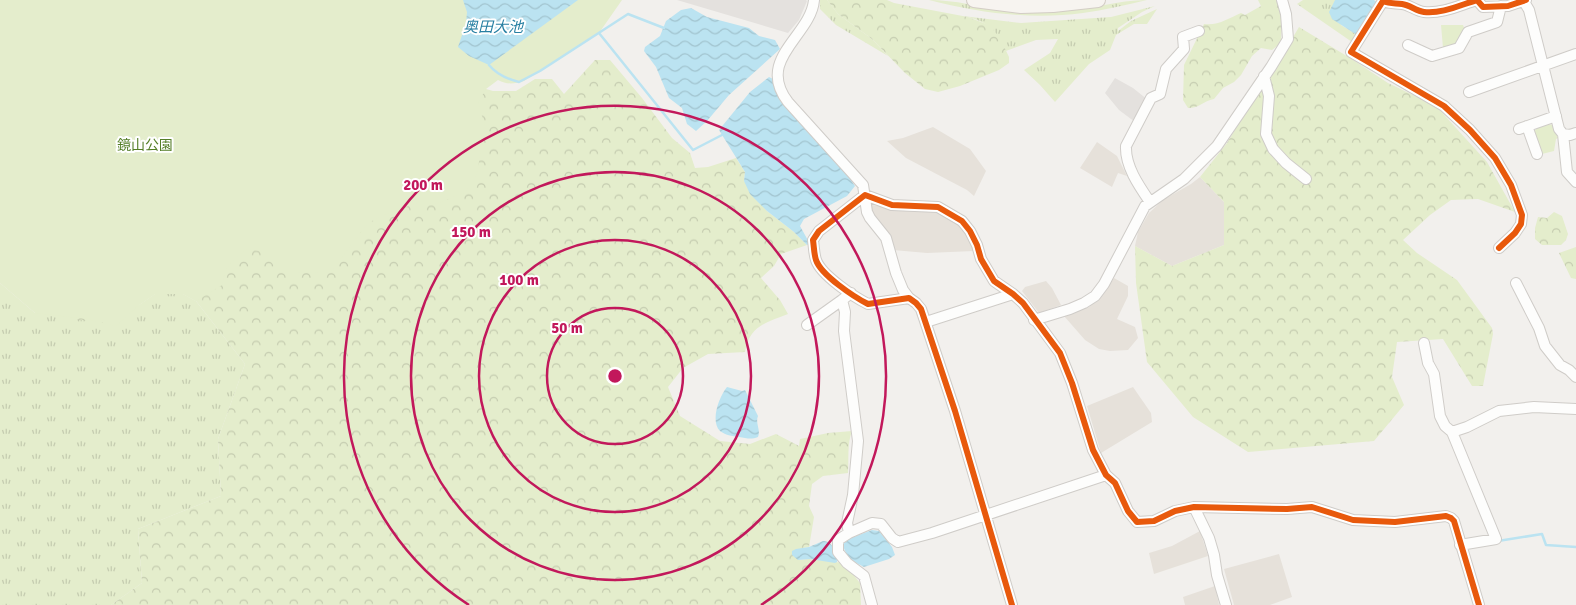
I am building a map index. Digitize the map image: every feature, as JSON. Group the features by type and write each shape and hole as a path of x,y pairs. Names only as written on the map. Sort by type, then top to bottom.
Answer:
{"street":[{"path":"814,0 811,11 782,59 778,70 778,84 788,102 863,185 867,212 886,238 896,273 909,298 921,309 955,411 1012,605"},
{"path":"974,0 1021,6 1098,0"},
{"path":"1034,320 1070,309 1095,296 1104,284 1145,206 1184,179 1217,146 1272,67 1288,39 1286,14 1282,0"},
{"path":"1499,248 1515,233 1521,224 1522,215 1511,185 1494,158 1470,130 1444,106 1351,52 1383,1 1391,4 1403,4 1421,12 1431,13 1477,0 1483,4 1500,6 1524,0 1529,10 1559,128 1563,134 1567,172 1576,182"},
{"path":"1408,45 1432,56 1459,48 1468,32 1497,22 1500,6"},
{"path":"1150,202 1135,179 1125,154 1126,146 1151,98 1160,94 1166,69 1184,49 1183,37 1199,31"},
{"path":"1469,92 1576,54"},
{"path":"1264,76 1268,96 1266,134 1274,149 1286,163 1306,179"},
{"path":"1537,154 1523,128 1556,116"},
{"path":"1563,134 1570,135 1576,133"},
{"path":"865,194 818,231 813,240 817,262 828,276 841,287 868,304 909,298"},
{"path":"865,194 892,204 938,207 952,214 970,231 981,259 994,281 1023,303 1060,354 1072,383 1093,450 1106,475 1115,483 1128,510 1137,522 1154,521 1175,511 1194,507 1287,509 1312,507 1353,520 1395,522 1446,516 1454,521 1479,605"},
{"path":"1516,284 1539,328 1545,346 1560,365 1576,377"},
{"path":"807,325 851,293"},
{"path":"926,322 1013,294"},
{"path":"842,300 844,331 858,441 853,495 847,522 849,533"},
{"path":"1424,343 1423,346 1428,363 1434,374 1440,416 1445,426 1452,432 1496,539 1460,545"},
{"path":"1452,432 1467,427 1499,411 1534,408 1576,409"},
{"path":"872,605 870,591 864,576 847,563 838,552 838,540 849,533 872,523 881,524 892,538 898,542 986,516 1106,475"},
{"path":"1194,507 1214,555 1217,575 1226,605"}],"shaded area":[{"path":"677,0 807,1 799,20 788,33"},
{"path":"1115,78 1133,88 1148,100 1135,122 1119,110 1105,93"},
{"path":"933,127 970,149 986,171 974,196 967,190 906,158 887,141 903,138"},
{"path":"1097,142 1117,156 1127,176 1118,173 1112,187 1080,168"},
{"path":"1200,177 1224,202 1224,245 1172,266 1135,246 1138,232 1149,213 1163,200"},
{"path":"872,205 935,211 958,225 967,234 974,251 927,253 893,250 870,210"},
{"path":"1114,278 1128,286 1128,296 1117,319 1135,327 1138,338 1128,350 1110,351 1099,349 1085,340 1064,316 1089,307 1104,293"},
{"path":"1046,281 1061,305 1039,313 1022,291 1025,287"},
{"path":"1133,387 1151,413 1152,422 1101,453 1087,406"},
{"path":"1200,531 1208,556 1154,574 1149,553 1172,546"},
{"path":"1279,554 1292,597 1270,605 1234,605 1224,569"},
{"path":"1215,586 1219,605 1185,605 1183,597"}],"green space":[{"path":"0,0 448,78 493,91 516,91 535,79 552,79 564,94 595,60 610,60 672,138 690,153 695,168 708,167 736,158 745,172 744,181 767,211 807,245 781,254 774,266 761,278 780,300 788,314 760,326 750,336 745,352 708,354 683,368 668,387 680,416 720,441 750,444 776,434 799,446 800,439 828,433 852,431 849,446 848,473 823,476 812,484 809,506 814,517 809,547 803,548 798,560 810,559 844,563 860,583 861,605 111,605 142,583 138,529 221,496 218,439 245,364 196,301 183,294 155,294 139,305 116,326 44,314"},
{"name":"鏡山公園","path":"0,0 622,0 599,33 524,81 511,84 498,80 486,89 478,103 487,132 482,145 477,173 466,192 438,203 414,204 368,223 330,273 296,272 266,252 248,249 237,256 230,264 225,272 222,285 196,301 183,294 155,294 139,305 116,326 87,319 35,313 0,283"},
{"path":"820,0 827,0 838,14 872,39 888,56 836,25 820,9"},
{"path":"827,0 887,0 968,17 989,25 1000,38 1009,57 1009,63 999,70 960,86 938,92 925,89 905,73 872,39 838,14"},
{"path":"929,0 958,2 1005,10 1059,11 1147,0 1091,12 1044,16 986,12"},
{"path":"1258,0 1278,0 1282,16 1281,43 1272,50 1261,48 1252,56 1241,75 1234,82 1223,88 1214,99 1196,107 1188,108 1183,100 1184,65 1204,24 1219,23 1241,13 1245,15 1261,6"},
{"path":"1303,0 1335,0 1341,25 1357,35 1352,42 1297,4"},
{"path":"1155,6 1118,28 1118,31 1131,21 1157,9 1147,24 1134,24 1116,35 1110,50 1089,64 1055,102 1024,70 1050,53 1058,39 1036,40 1006,51 990,27 979,20 963,16 1021,23 1111,17"},
{"path":"1441,25 1463,25 1465,30 1457,45 1443,48"},
{"path":"1299,27 1388,83 1436,106 1487,162 1515,212 1478,199 1451,200 1430,215 1403,240 1417,253 1457,280 1492,328 1493,334 1483,386 1472,386 1443,339 1397,342 1392,377 1404,405 1374,441 1248,452 1193,417 1147,362 1136,283 1135,246 1172,266 1224,245 1224,202 1200,177 1227,143 1263,88"},
{"path":"1547,124 1553,125 1558,138 1556,139 1554,151 1542,154 1533,133 1537,128"},
{"path":"1554,212 1562,216 1568,234 1566,240 1561,245 1542,245 1535,239 1538,217 1547,218"},
{"path":"1576,247 1576,279 1571,278 1559,253"},
{"path":"0,283 35,313 139,305 155,294 183,294 196,301 245,364 218,439 221,496 138,529 142,583 111,605 0,605"}],"water":[{"name":"奥田大池","path":"463,0 578,0 489,65 469,56 458,47 466,23 467,12"},
{"path":"1335,0 1374,0 1378,3 1357,35 1332,19 1329,12"},
{"path":"691,8 707,17 749,28 759,36 775,40 780,49 729,95 696,131 687,124 682,108 669,98 656,67 644,51 645,47 660,36 666,21 681,10"},
{"path":"769,77 773,79 781,102 842,167 855,186 847,196 804,219 800,226 810,244 807,245 750,194 744,181 745,172 719,130 750,92"},
{"path":"727,387 745,390 758,416 758,437 748,438 729,435 720,431 717,427 717,409"},
{"path":"872,530 879,531 892,547 895,555 889,559 864,567 848,556 843,544 851,538"},
{"path":"826,541 833,547 838,559 837,562 810,559 798,560 792,555 792,551 796,549 809,547"}],"waterway":[{"path":"489,65 502,76 519,82 540,71 628,14 664,28"},
{"path":"599,33 693,150 722,135"},
{"path":"1498,541 1542,534 1546,545 1576,547"}],"cycle path":[{"path":"1499,248 1515,233 1521,224 1522,215 1511,185 1495,158 1470,130 1444,106 1351,52 1383,1 1431,12 1477,0 1483,7 1508,6 1526,0"},
{"path":"1012,605 955,411 921,309 909,298 868,304 831,279 816,260 813,240 819,231 865,195 892,205 938,207 962,221 970,231 981,259 994,281 1023,303 1060,353 1072,383 1093,450 1106,475 1115,483 1128,511 1137,522 1154,521 1175,511 1194,507 1287,509 1312,507 1353,520 1395,522 1446,516 1454,521 1479,605"}]}
